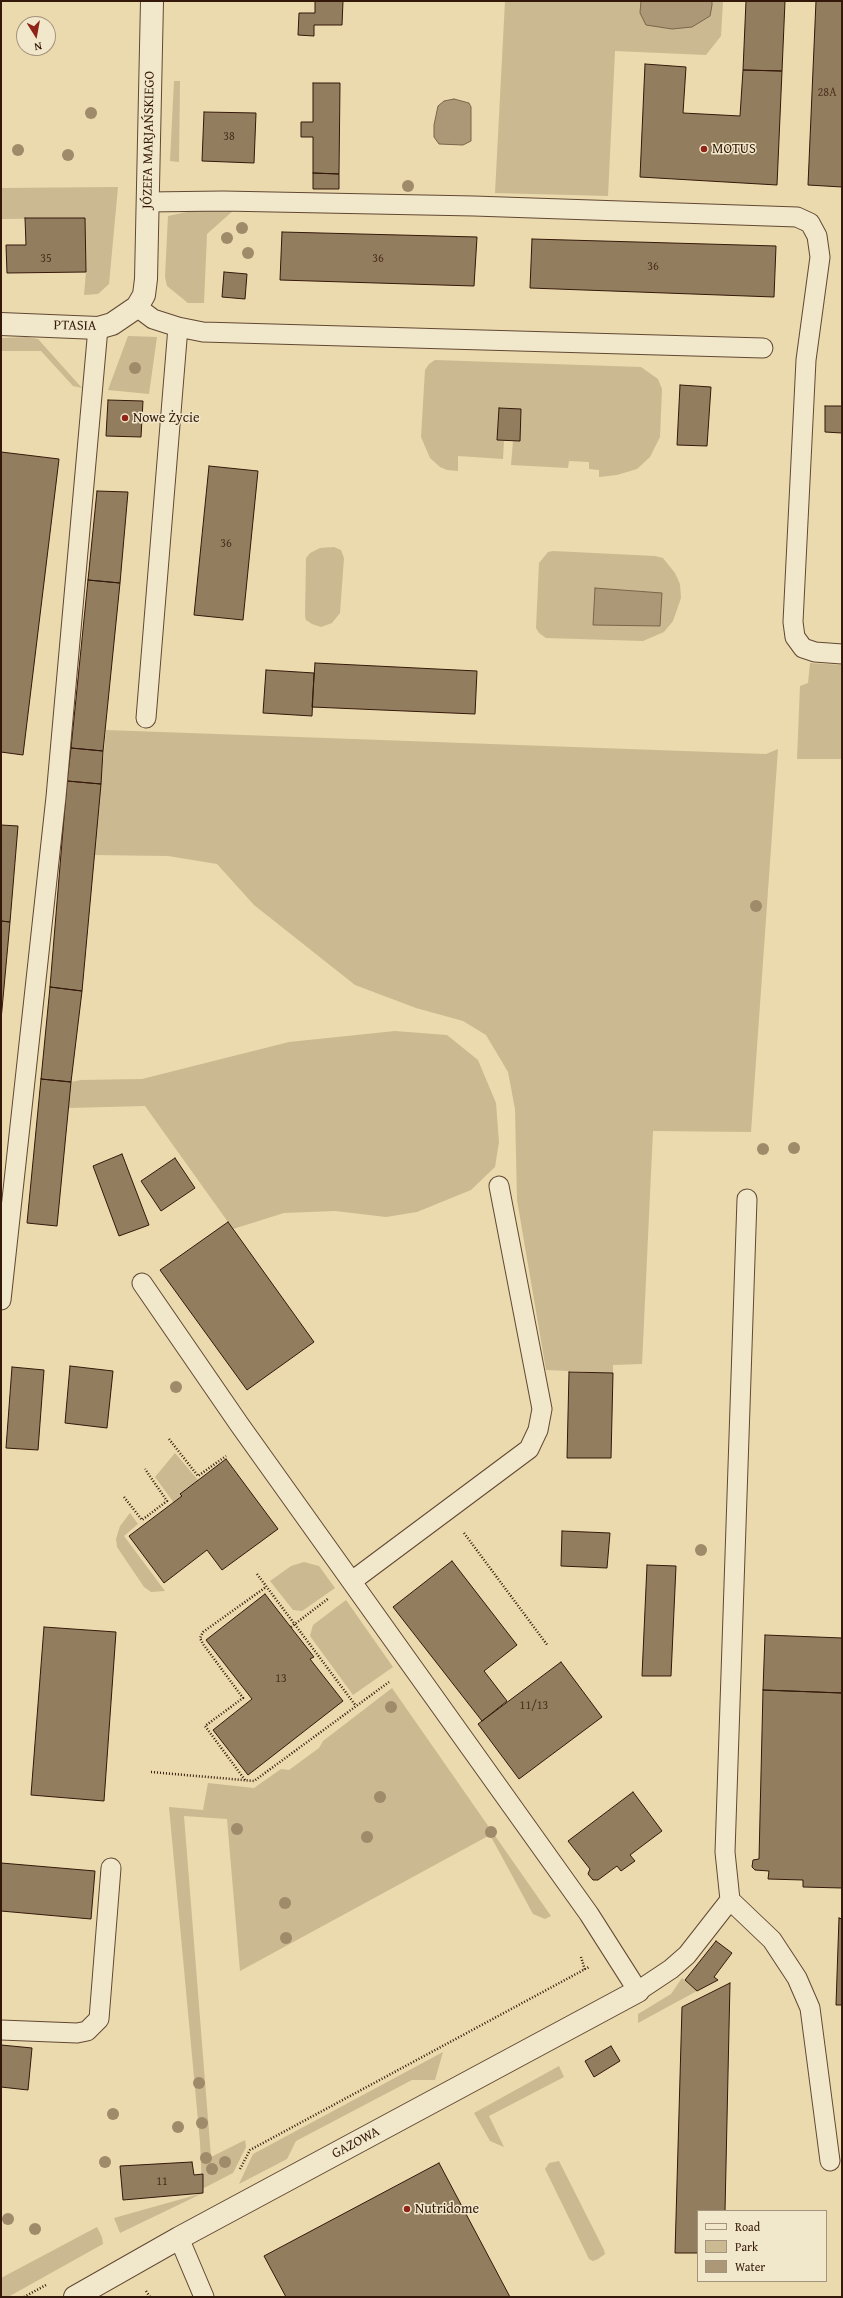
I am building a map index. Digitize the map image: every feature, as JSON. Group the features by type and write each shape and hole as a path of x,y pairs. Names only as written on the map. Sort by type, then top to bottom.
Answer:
{"street":[{"name":"JÓZEFA MARJAŃSKIEGO","path":"137,307 144,295 146,279 152,1"},
{"name":"PTASIA","path":"1,324 98,328 112,324 137,307"},
{"name":"GAZOWA","path":"74,2297 179,2238 638,1991"}],"lane":[{"path":"148,202 223,201 474,206 797,217 810,223 817,236 820,256 806,360 793,622 795,637 803,648 815,652 842,654"},
{"path":"137,307 153,319 178,327 203,332 763,348"},
{"path":"146,718 178,327"},
{"path":"1,1300 3,1267 56,797 98,328"},
{"path":"352,1581 529,1448 538,1430 542,1409 499,1186"},
{"path":"748,1199 725,1852 730,1900 772,1940 797,1978 810,2008 830,2162"},
{"path":"142,1283 250,1439 589,1914 638,1991 671,1969 687,1955 730,1900"},
{"path":"1,2030 77,2033 87,2031 99,2019 111,1868"},
{"path":"179,2238 204,2297"}],"path":[{"path":"168,1439 198,1476 250,1439"},
{"path":"124,1496 142,1520 167,1501 145,1469"},
{"path":"447,1510 548,1646"},
{"path":"257,1574 356,1706"},
{"path":"291,1627 352,1581"},
{"path":"245,1780 205,1726 243,1698 202,1644 200,1638 202,1632 266,1587"},
{"path":"151,1772 254,1781 394,1678"},
{"path":"580,1954 585,1970"},
{"path":"239,2171 250,2150 614,1954"},
{"path":"24,2297 52,2282"}],"green space":[{"path":"505,1 723,1 721,36 706,55 615,51 608,196 495,193"},
{"path":"174,81 180,81 179,162 170,161"},
{"path":"118,187 109,284 98,294 84,295 86,272 85,218 1,219 1,188"},
{"path":"205,208 234,210 207,234 204,303 188,303 167,286 165,277 168,216"},
{"path":"128,336 157,337 149,394 108,390"},
{"path":"27,337 38,339 82,388 73,386 41,351 1,351 1,338"},
{"path":"435,360 641,367 658,379 662,389 660,437 650,457 637,469 617,475 599,477 599,470 589,469 589,462 569,461 568,468 511,465 513,441 520,441 521,409 499,408 497,440 504,441 503,459 458,456 458,471 447,470 440,467 430,458 421,437 425,370 429,364"},
{"path":"334,547 341,550 344,558 340,613 332,623 321,627 306,620 305,616 306,558 310,553 320,548"},
{"path":"548,552 655,556 663,558 675,573 680,584 681,598 673,621 664,632 643,641 546,638 539,633 536,628 539,563"},
{"path":"810,663 842,665 841,759 797,759 800,686 808,683"},
{"path":"106,730 766,754 778,749 751,1132 653,1131 642,1364 613,1365 613,1373 546,1370 517,1200 515,1109 508,1072 486,1035 463,1021 416,1008 355,985 254,905 217,864 168,856 94,855"},
{"path":"395,1031 447,1035 478,1060 496,1103 499,1142 495,1167 471,1190 417,1212 386,1217 335,1211 284,1213 233,1229 145,1106 68,1108 71,1082 81,1080 142,1079 289,1042"},
{"path":"175,1453 198,1480 180,1494 182,1496 174,1503 155,1477"},
{"path":"130,1513 138,1524 124,1536 165,1591 151,1592 144,1587 117,1547 116,1539 120,1526"},
{"path":"304,1562 319,1566 335,1588 302,1611 293,1610 270,1581 291,1566"},
{"path":"346,1600 393,1667 353,1695 310,1636 313,1625"},
{"path":"392,1688 551,1916 545,1919 533,1914 490,1835 240,1971 227,1819 184,1816 211,2157 245,2140 246,2147 233,2173 202,2189 200,2142 169,1807 203,1810 208,1783 254,1788 281,1769 289,1770 319,1748 323,1741"},
{"path":"682,1978 697,1991 638,2023 638,2014 671,1994"},
{"path":"443,2052 435,2080 412,2080 296,2141 287,2159 239,2184 253,2154"},
{"path":"559,2066 564,2077 489,2116 504,2147 490,2141 474,2113"},
{"path":"559,2161 604,2250 605,2254 593,2261 589,2259 545,2169 549,2163"},
{"path":"203,2193 120,2233 114,2218"},
{"path":"97,2227 102,2237 103,2244 8,2297 1,2297 1,2278"}],"water":[{"path":"641,1 712,1 712,5 710,16 692,27 672,29 646,25 640,13"},
{"path":"454,99 469,103 471,107 471,141 463,145 439,144 434,137 434,125 438,106 444,101"},
{"path":"595,588 662,593 660,626 593,625"}],"building":[{"path":"315,1 343,1 342,25 314,25 314,36 298,35 299,13 315,13"},
{"path":"746,1 785,1 782,71 743,70"},
{"path":"816,1 842,1 842,187 808,185"},
{"path":"645,64 686,67 683,113 740,116 743,70 782,71 777,185 640,177"},
{"path":"313,83 340,83 339,174 313,173 313,137 301,137 301,122 313,122"},
{"path":"204,112 256,113 254,163 202,161"},
{"path":"313,173 339,174 339,189 313,189"},
{"path":"25,218 85,218 86,272 7,273 6,245 26,245"},
{"path":"282,232 477,237 474,286 280,280"},
{"path":"532,239 776,246 774,297 530,288"},
{"path":"224,272 247,274 245,299 222,297"},
{"path":"680,385 711,387 707,446 677,445"},
{"name":"Nowe Życie","path":"108,400 143,401 141,437 106,436"},
{"path":"825,406 842,406 842,433 825,432"},
{"path":"499,408 521,409 520,441 497,440"},
{"path":"1,452 59,459 23,755 1,752"},
{"path":"209,466 258,471 243,620 194,615"},
{"path":"97,491 128,492 120,583 88,580"},
{"path":"88,580 120,583 103,751 71,748"},
{"path":"315,663 477,671 475,714 312,707"},
{"path":"266,670 314,673 312,716 263,713"},
{"path":"71,748 103,751 101,784 67,781"},
{"path":"67,781 101,784 82,991 50,987"},
{"path":"1,825 18,826 10,922 1,921"},
{"path":"1,921 10,922 1,1020"},
{"path":"50,987 82,991 71,1082 41,1079"},
{"path":"41,1079 71,1082 57,1226 27,1223"},
{"path":"122,1154 149,1225 119,1236 93,1166"},
{"path":"175,1158 195,1188 161,1211 141,1181"},
{"path":"228,1222 314,1342 247,1390 160,1270"},
{"path":"70,1366 113,1371 107,1428 65,1423"},
{"path":"12,1367 44,1370 38,1450 6,1448"},
{"path":"569,1372 613,1373 611,1458 567,1458"},
{"path":"226,1459 278,1529 222,1570 207,1550 164,1583 129,1536 182,1496 180,1494"},
{"path":"562,1531 610,1533 607,1568 561,1566"},
{"path":"452,1561 517,1645 484,1671 507,1701 482,1721 393,1607"},
{"path":"647,1565 676,1566 671,1676 642,1676"},
{"path":"265,1594 314,1657 310,1659 343,1701 248,1775 213,1730 252,1699 206,1640"},
{"path":"44,1627 116,1632 104,1801 31,1795"},
{"path":"765,1635 842,1638 842,1693 763,1690"},
{"path":"561,1662 602,1717 519,1779 478,1724"},
{"path":"763,1690 842,1693 842,1888 803,1887 803,1880 768,1879 769,1871 755,1870 752,1867 753,1860 759,1859"},
{"path":"633,1792 662,1831 630,1855 635,1861 621,1871 617,1866 598,1880 593,1880 588,1874 590,1869 568,1841"},
{"path":"1,1863 95,1871 91,1919 1,1911"},
{"path":"839,1918 842,1919 842,2005 836,2005"},
{"path":"716,1941 732,1953 714,1977 718,1980 697,1991 685,1980"},
{"path":"730,1983 725,2210 697,2210 697,2253 675,2253 682,2007"},
{"path":"1,2045 32,2048 28,2090 1,2087"},
{"path":"611,2046 620,2061 594,2077 585,2061"},
{"path":"192,2162 194,2175 203,2174 203,2193 123,2200 120,2166"},
{"name":"Nutridome","path":"439,2163 510,2297 286,2297 264,2256"}],"place":[{"name":"MOTUS","path":"704,149"},
{"name":"Nowe Życie","path":"125,418"},
{"name":"Nutridome","path":"407,2209"}]}
